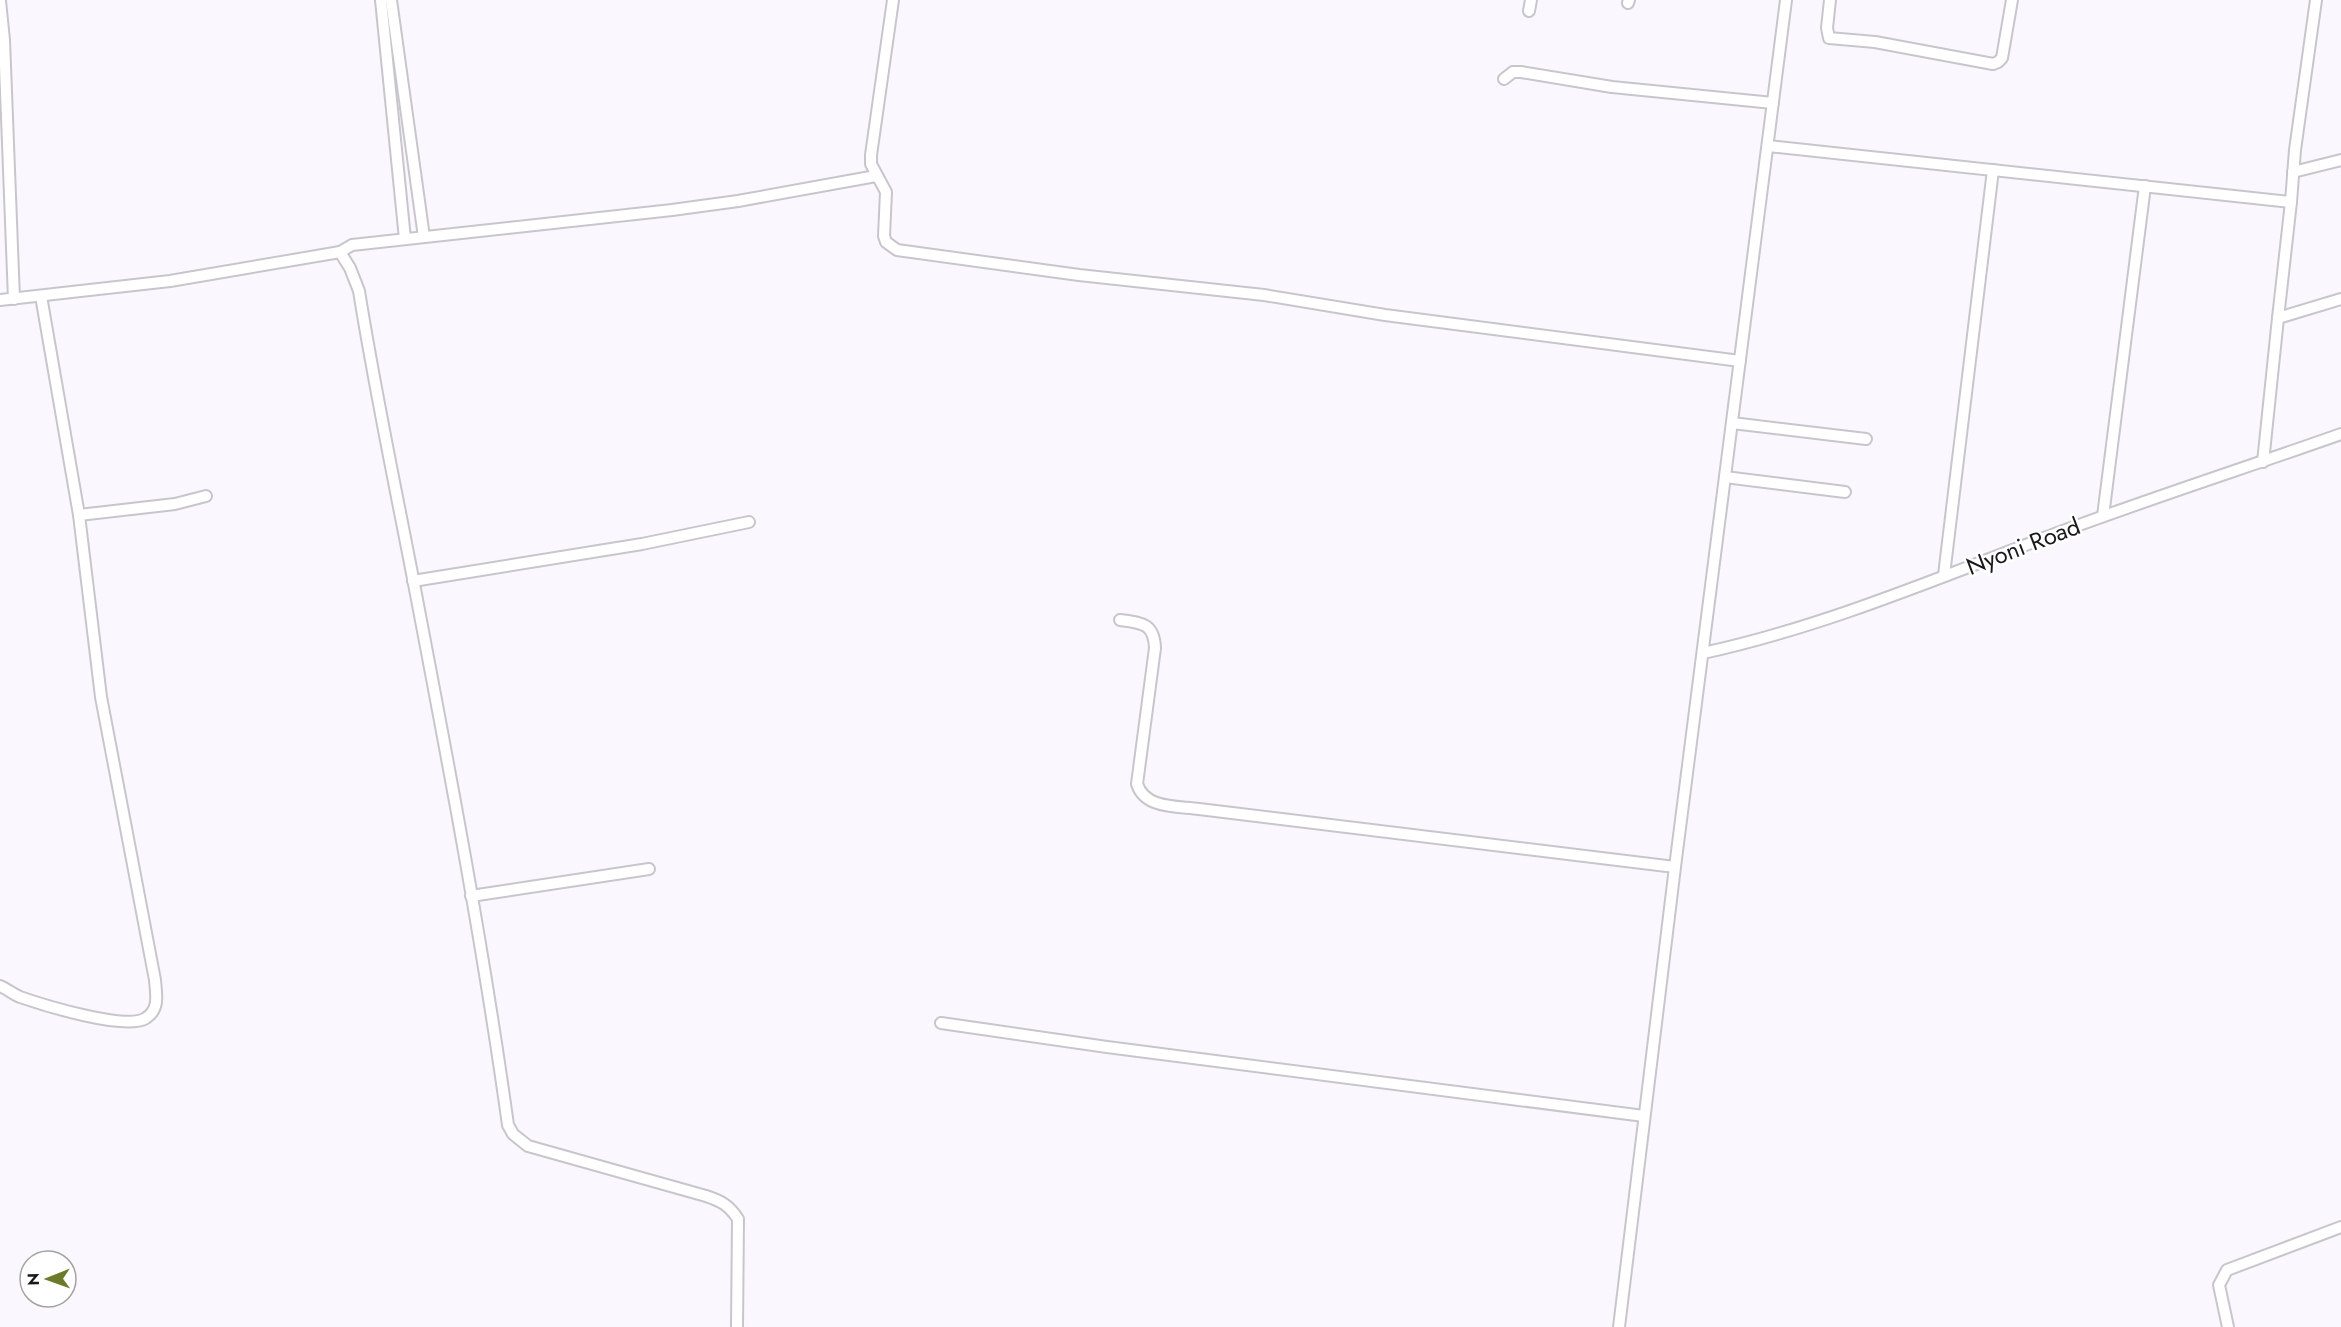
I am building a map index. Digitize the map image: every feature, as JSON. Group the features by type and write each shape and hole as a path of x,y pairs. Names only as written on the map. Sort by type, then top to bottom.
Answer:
{"street":[{"path":"381,0 405,239"},
{"path":"391,0 424,237"},
{"path":"894,0 871,164 886,192 883,224 886,242 897,250 1079,275 1264,296 1385,315 1740,361"},
{"path":"1619,1327 1675,867 1786,0"},
{"path":"1830,0 1827,28 1829,38 1868,41 1993,64 2002,58 2013,0"},
{"path":"2263,462 2293,172 2316,0"},
{"path":"0,1 4,40 14,299"},
{"path":"1504,80 1513,72 1521,72 1612,87 1773,104"},
{"path":"1768,146 2291,202"},
{"path":"2293,172 2341,160"},
{"path":"1944,575 1993,170"},
{"path":"0,300 171,281 340,252 352,245 738,201 876,176"},
{"path":"2103,516 2145,186"},
{"path":"340,252 350,268 359,291 444,739 492,1009 510,1129 528,1146 706,1196 723,1202 731,1208 738,1220 737,1327"},
{"path":"0,986 19,996 109,1021 138,1022 147,1018 157,1003 155,980 100,698 79,515 41,296"},
{"path":"2278,318 2341,299"},
{"path":"1732,423 1866,439"},
{"name":"Nyoni Road","path":"1703,652 1738,645 1853,610 2103,516 2341,434"},
{"path":"1725,477 1845,492"},
{"path":"79,515 175,504 206,496"},
{"path":"413,581 642,544 749,522"},
{"path":"1120,620 1141,623 1149,627 1154,637 1155,648 1137,784 1140,794 1146,800 1199,809 1675,867"},
{"path":"471,896 649,869"},
{"path":"941,1023 1107,1047 1644,1116"},
{"path":"2228,1327 2219,1285 2227,1270 2341,1227"}]}
